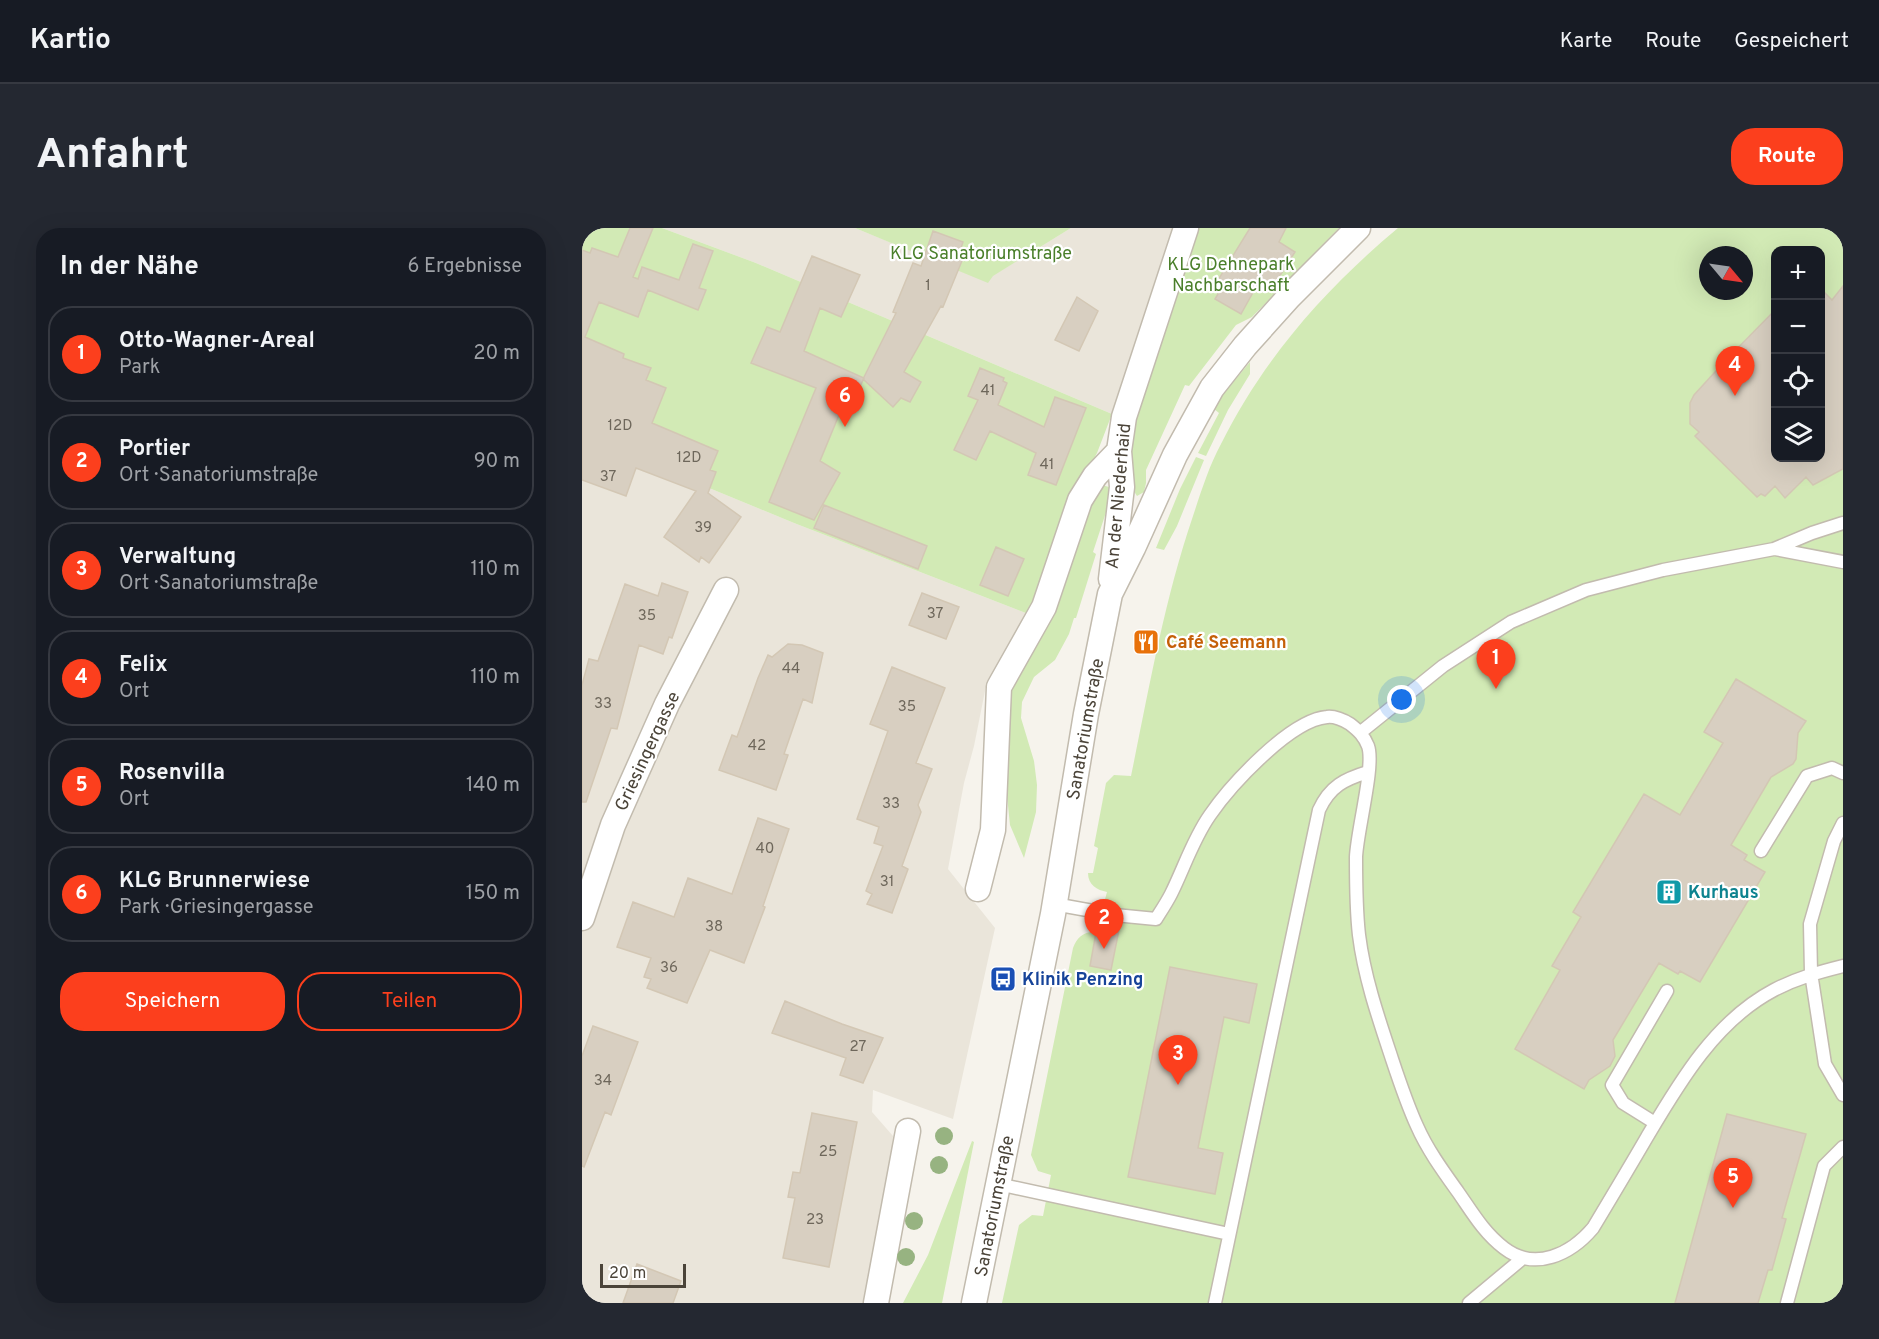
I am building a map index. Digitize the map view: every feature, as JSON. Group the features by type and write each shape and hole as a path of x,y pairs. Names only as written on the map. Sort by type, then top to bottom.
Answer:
{"street":[{"name":"Sanatoriumstraße","path":"974,1303 1054,904 1086,714 1110,594 1175,455 1212,388 1245,346 1289,297 1358,228"},
{"name":"An der Niederhaid","path":"1110,594 1122,487 1119,451 1124,417 1186,229"},
{"path":"978,889 993,830 999,687 1044,607 1080,500 1095,476 1119,451"},
{"name":"Griesingergasse","path":"582,918 613,825 667,704 726,590"},
{"path":"876,1303 908,1131"}],"lane":[{"path":"1361,732 1443,666 1511,622 1586,590 1663,570 1774,549 1843,523"},
{"path":"1774,549 1843,562"},
{"path":"1054,904 1115,915 1156,919 1172,894 1181,869 1209,816 1235,783 1267,751 1308,723 1328,716 1345,721 1361,732 1369,749 1368,772 1356,851 1356,894 1359,935 1374,1004 1403,1093 1417,1127 1437,1163 1488,1235 1507,1250 1523,1258 1555,1256 1569,1250 1593,1228 1685,1073 1723,1030 1746,1009 1772,991 1811,973 1843,966"},
{"path":"1761,851 1807,776 1832,768 1843,773"},
{"path":"1215,1303 1319,810 1325,796 1336,786 1352,777 1368,772"},
{"path":"1843,823 1834,841 1810,924 1811,973 1825,1064 1843,1095"},
{"path":"1655,1123 1623,1103 1612,1085 1667,991"},
{"path":"1787,1303 1824,1166 1843,1147"},
{"path":"998,1184 1229,1234"},
{"path":"1469,1303 1523,1258"}],"shaded area":[{"path":"662,228 855,228 988,282 992,276 1071,228 1172,228 1139,346 1112,414 756,263"},
{"path":"582,439 1031,615 987,681 964,783 948,869 995,928 953,1119 873,1090 872,1112 893,1136 891,1162 863,1303 582,1303"}],"green space":[{"path":"582,228 662,228 756,263 1112,414 1097,453 1071,501 1031,615 582,439"},
{"name":"KLG Sanatoriumstraße","path":"855,228 1071,228 993,276 988,283"},
{"name":"KLG Dehnepark Nachbarschaft","path":"1199,228 1339,228 1252,317 1236,325 1189,386 1185,385 1146,470 1144,492 1137,496 1131,469 1131,444 1135,415 1157,344"},
{"path":"1398,228 1843,228 1843,1303 1002,1303 1019,1225 1032,1215 1043,1216 1051,1175 1038,1171 1031,1155 1073,948 1081,936 1096,932 1107,892 1094,886 1088,873 1093,873 1098,848 1094,846 1106,783 1114,775 1131,776 1165,613 1202,488 1217,452 1257,383 1298,327 1346,275"},
{"path":"1250,362 1250,374 1228,410 1206,456 1198,453 1219,413 1214,409 1214,405"},
{"path":"1196,457 1204,460 1177,526 1164,550 1156,548 1180,489"},
{"path":"1102,485 1109,487 1111,497 1093,552 1096,554 1076,618 1055,660 1034,677 1022,702 1021,718 1034,761 1037,785 1036,812 1024,858 1010,825 1002,747 1003,708 1087,507"},
{"path":"972,1141 974,1142 942,1303 903,1303 928,1255"}],"building":[{"path":"630,228 653,228 633,277 638,279 642,267 679,280 693,244 713,251 699,288 706,290 698,310 648,290 638,317 599,302 585,337 624,354 623,358 651,368 646,380 666,388 652,423 718,451 710,470 716,472 708,493 741,517 709,563 701,557 699,562 664,537 696,491 636,468 626,496 582,480 582,250 590,253 592,248 618,257"},
{"path":"1250,228 1286,228 1279,242 1295,252 1272,288 1260,280 1241,314 1215,299 1224,284 1218,280"},
{"path":"933,231 963,242 959,254 964,256 943,307 941,306 904,372 921,382 910,402 901,398 893,407 863,379 896,313 893,312 913,263 921,266"},
{"path":"812,256 860,275 841,317 820,308 804,351 864,378 853,401 846,398 820,461 840,473 814,520 769,502 816,388 751,363 767,327 780,332"},
{"path":"1843,286 1843,469 1813,485 1806,477 1785,498 1775,486 1765,496 1761,494 1757,497 1695,436 1699,432 1690,424 1690,403 1694,395 1771,314 1771,462 1825,462 1825,293 1832,300"},
{"path":"1077,297 1098,311 1079,351 1055,340"},
{"path":"980,368 1004,378 1003,381 1007,383 998,405 1044,427 1055,397 1086,408 1056,485 1028,475 1036,453 990,431 976,460 954,450 978,400 968,396"},
{"path":"824,505 927,546 918,569 814,528"},
{"path":"996,547 1024,559 1008,596 980,585"},
{"path":"662,583 688,592 672,638 669,637 663,654 639,645 617,729 611,728 586,802 582,802 582,685 589,659 598,661 625,584 658,596"},
{"path":"922,593 959,607 946,639 909,625"},
{"path":"788,644 802,645 823,653 812,703 803,699 784,754 788,755 776,790 719,770 732,735 737,737 768,655 772,657"},
{"path":"892,667 945,688 916,763 932,769 918,805 921,812 902,866 908,869 892,913 867,904 872,894 866,891 883,846 874,843 879,827 857,819 888,731 870,724"},
{"name":"Kurhaus","path":"1736,679 1806,721 1798,733 1796,759 1793,764 1771,777 1731,845 1747,855 1744,860 1765,872 1700,982 1680,971 1678,974 1659,963 1613,1040 1615,1056 1610,1066 1589,1080 1584,1089 1515,1049 1560,970 1552,966 1581,917 1573,912 1644,794 1680,815 1723,743 1704,732"},
{"path":"758,818 789,829 763,906 765,907 744,963 710,950 687,1003 647,988 651,979 644,977 651,958 617,947 633,902 674,917 688,878 732,894"},
{"path":"1098,921 1120,925 1111,970 1090,966"},
{"path":"1170,967 1257,984 1249,1023 1224,1017 1198,1148 1223,1153 1215,1194 1128,1177"},
{"path":"785,1001 883,1038 863,1083 840,1075 846,1058 772,1033"},
{"path":"593,1026 638,1042 611,1115 605,1112 584,1167 582,1166 582,1056"},
{"path":"812,1113 857,1122 829,1267 783,1258 795,1198 788,1197 793,1172 800,1173"},
{"path":"1727,1114 1806,1134 1782,1218 1786,1219 1772,1270 1768,1270 1758,1303 1675,1303"},
{"path":"637,1264 681,1281 673,1303 623,1303"}],"place":[{"name":"Felix","path":"1735,396"},
{"name":"KLG Brunnerwiese","path":"845,427"},
{"name":"Café Seemann","path":"1146,642"},
{"name":"Otto-Wagner-Areal","path":"1496,689"},
{"name":"Kurhaus","path":"1669,892"},
{"name":"Portier","path":"1104,949"},
{"name":"Klinik Penzing","path":"1003,979"},
{"name":"Verwaltung","path":"1178,1085"},
{"name":"Rosenvilla","path":"1733,1208"}]}
